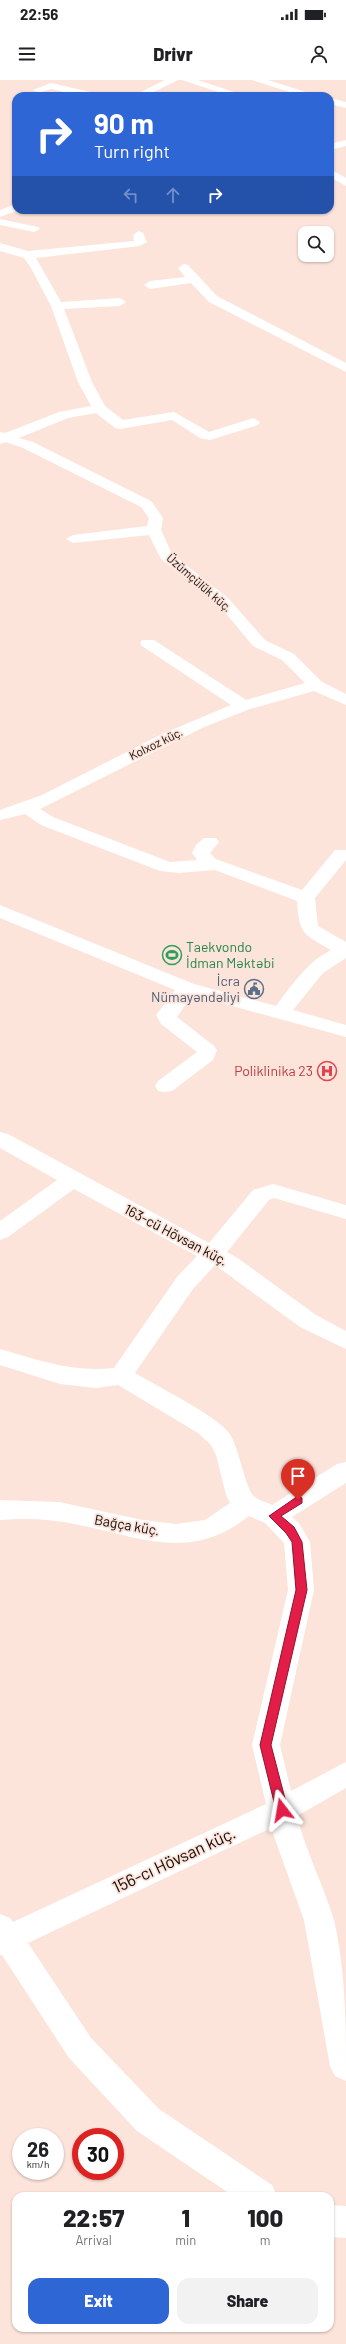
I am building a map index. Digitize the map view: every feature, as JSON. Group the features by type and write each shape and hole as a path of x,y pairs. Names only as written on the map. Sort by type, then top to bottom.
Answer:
{"street":[{"path":"147,92 173,80"},
{"path":"186,80 228,92"},
{"path":"257,80 299,92"},
{"path":"38,90 51,86 77,92"},
{"path":"334,102 346,105"},
{"path":"334,146 346,143"},
{"path":"334,175 346,183"},
{"path":"0,214 12,209"},
{"path":"0,222 34,229"},
{"path":"0,247 28,255 81,244 136,244 142,242 139,235"},
{"path":"28,255 38,266 57,306 85,382 99,408 120,424 174,416 210,436 253,422"},
{"path":"184,268 213,299 346,368"},
{"path":"150,285 195,279"},
{"path":"57,306 120,302"},
{"path":"2,437 64,415 99,408"},
{"name":"Üzümçülük küç.","path":"2,437 28,445 146,504 156,518 154,530 166,556 223,601 259,643 295,662 316,685 346,700"},
{"path":"73,539 154,530"},
{"path":"148,643 244,706"},
{"name":"Kolxoz küç.","path":"0,815 27,808 184,730 244,706 316,685"},
{"path":"27,808 47,821 166,867 177,869 209,863 306,898"},
{"path":"209,863 201,853 202,849 210,842"},
{"path":"341,854 306,898 310,928 314,933 327,938 346,950"},
{"path":"0,911 187,988 280,1014 346,1030"},
{"path":"280,1014 316,966 328,958 346,950"},
{"path":"165,1086 206,1056 207,1050 168,1020 166,1015 187,988"},
{"name":"163-cü Hövsan küç.","path":"0,1139 172,1234 212,1253 250,1276 308,1321 346,1341"},
{"path":"0,1232 73,1179"},
{"path":"121,1376 185,1283 232,1233 261,1195 273,1191 346,1212"},
{"path":"0,1357 60,1375 96,1379 121,1376 207,1427 220,1439 228,1455 238,1495 246,1504 274,1516 290,1530 297,1542 301,1590 266,1745 288,1838 319,1920 346,2066"},
{"path":"274,1516 346,1471"},
{"name":"Bağça küç.","path":"0,1510 30,1508 78,1515 140,1530 186,1533 209,1529 246,1504"},
{"name":"156-cı Hövsan küç.","path":"3,1936 282,1810 346,1774"},
{"path":"3,1936 80,2048 148,2120 255,2192"},
{"path":"334,2221 346,2222"}],"place":[{"name":"Taekvondo İdman Məktəbi","path":"172,955"},
{"name":"İcra Nümayəndəliyi","path":"254,989"},
{"name":"Poliklinika 23","path":"327,1071"}],"route":[{"path":"282,1810 266,1745 301,1590 297,1542 290,1530 274,1516 298,1500"}]}
